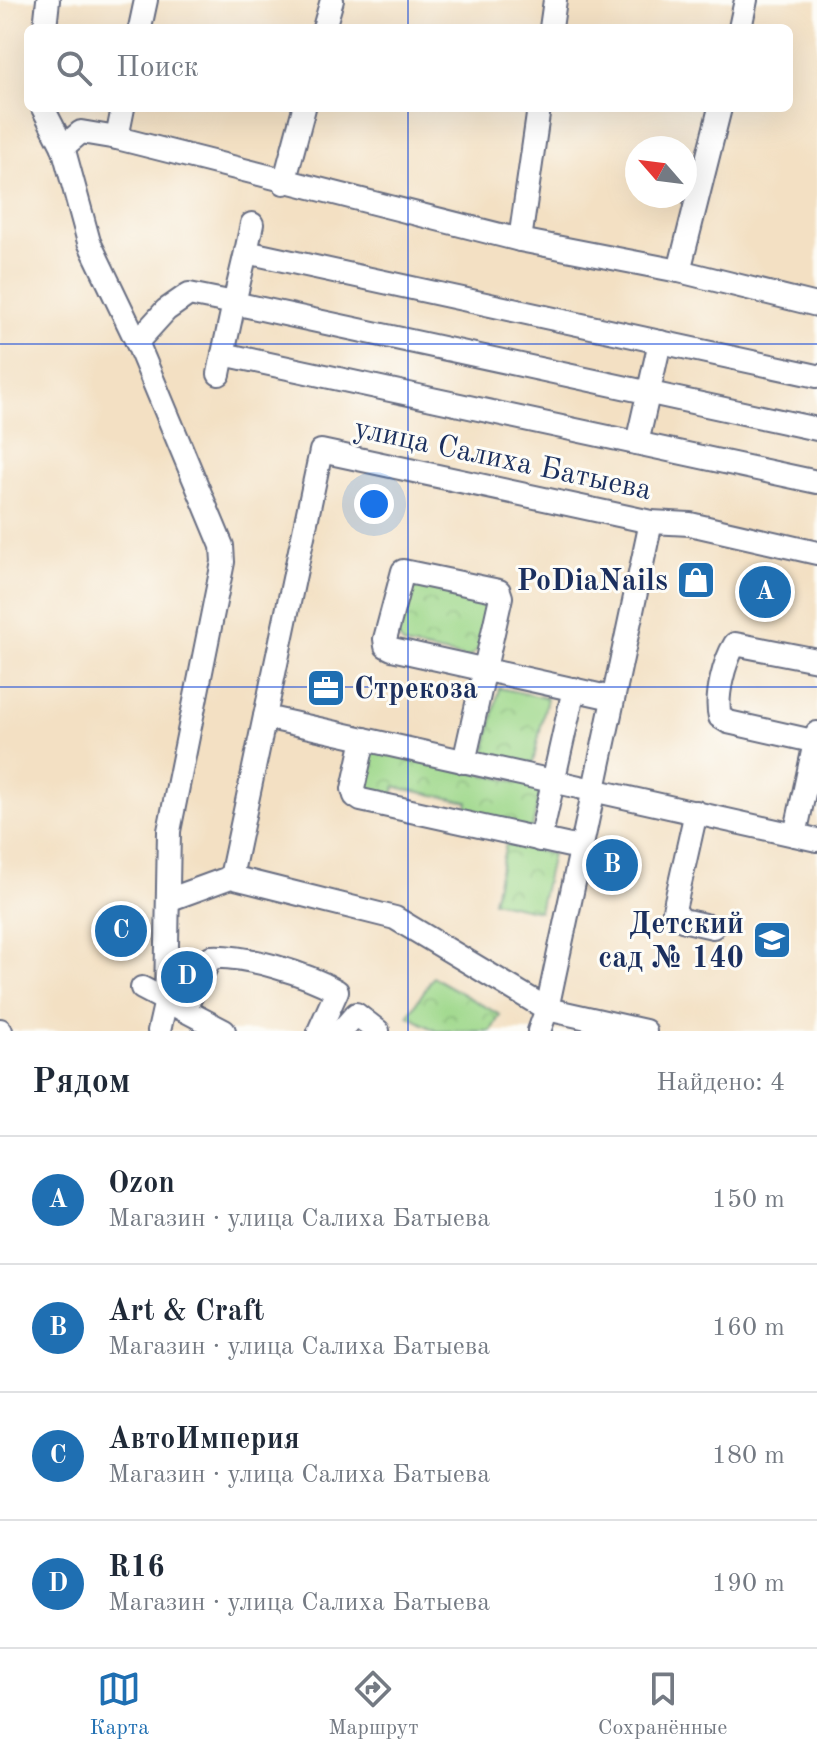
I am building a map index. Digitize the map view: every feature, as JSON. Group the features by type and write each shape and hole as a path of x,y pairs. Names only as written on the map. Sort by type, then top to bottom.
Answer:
{"street":[{"path":"45,24 48,0"},
{"path":"141,24 146,0"},
{"path":"325,24 332,0"},
{"path":"552,24 555,0"},
{"path":"741,24 746,0"},
{"path":"45,112 63,147 89,242 137,342 217,532 223,562 169,831 168,900 175,1005"},
{"path":"117,138 122,112"},
{"path":"284,183 303,112"},
{"path":"520,240 538,112"},
{"path":"679,271 719,112"},
{"path":"63,147 81,132 117,138 284,183 520,240 679,271 817,305"},
{"path":"252,224 221,364 637,443 817,482"},
{"path":"246,252 817,376"},
{"path":"137,342 166,310 189,294 817,429"},
{"path":"637,443 660,342"},
{"name":"улица Салиха Батыева","path":"231,877 321,451 651,522 690,524 817,553"},
{"path":"539,1031 547,1009 651,522"},
{"path":"464,762 485,670 499,591 403,571 398,579 386,646 485,670 612,698"},
{"path":"795,835 816,739 728,722 720,717 717,708 729,655 735,644 817,660"},
{"path":"540,840 574,689"},
{"path":"265,717 817,840"},
{"path":"364,739 353,789 361,800 579,848"},
{"path":"696,812 674,910 682,920 713,927"},
{"path":"168,900 231,877 395,918 547,1009 645,1031"},
{"path":"159,1031 211,957 228,956 318,981 337,991 319,1031"},
{"path":"142,988 224,1031"},
{"path":"341,1031 356,1014 378,1031"}],"green space":[{"path":"416,585 480,598 488,609 480,648 468,658 404,645 395,634 402,595"},
{"path":"499,688 547,698 533,763 485,753"},
{"path":"372,751 541,787 532,829 466,815 468,802 395,787 392,800 363,793"},
{"path":"506,844 552,854 539,911 493,901"},
{"path":"433,977 500,1015 491,1031 436,1031 408,1016"}],"place":[{"name":"PoDiaNails","path":"696,580"},
{"name":"Ozon","path":"765,592"},
{"name":"Стрекоза","path":"326,688"},
{"name":"Art & Craft","path":"612,865"},
{"name":"АвтоИмперия","path":"121,931"},
{"name":"Детский сад № 140","path":"772,940"},
{"name":"R16","path":"187,977"}]}
